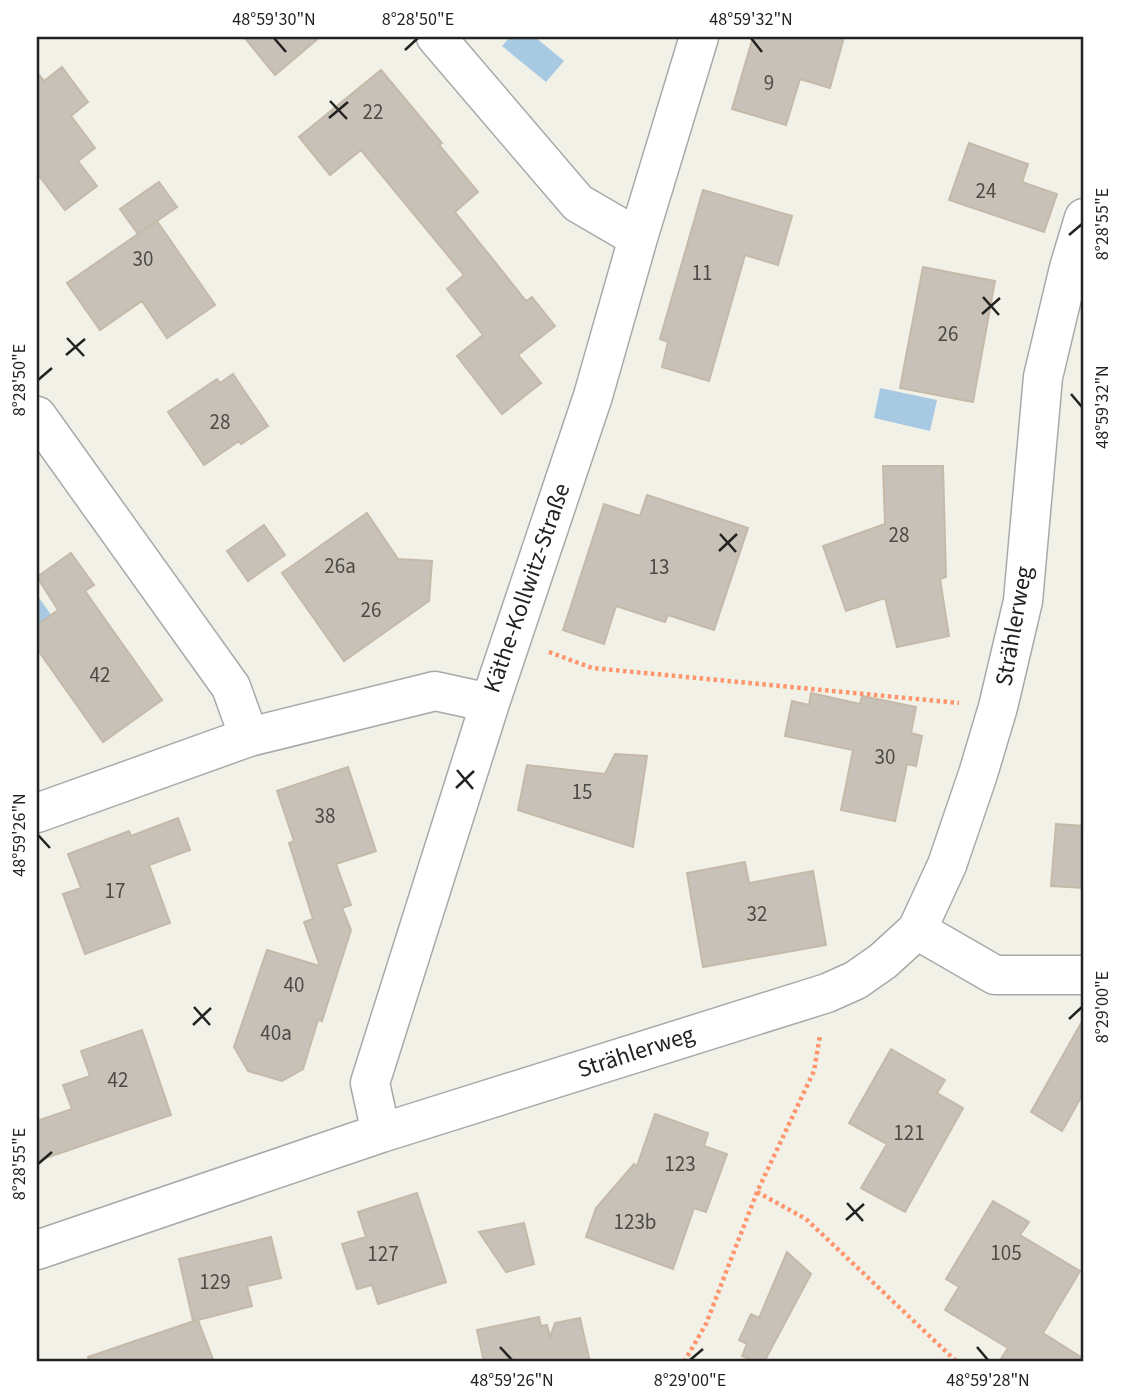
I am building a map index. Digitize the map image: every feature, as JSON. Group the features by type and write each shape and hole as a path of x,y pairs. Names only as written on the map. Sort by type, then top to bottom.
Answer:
{"street":[{"path":"436,37 578,204 638,238"},
{"name":"Käthe-Kollwitz-Straße","path":"37,813 249,737 435,691 490,703 593,396 699,37"},
{"name":"Strählerweg","path":"37,1250 381,1133 827,993 856,980 883,961 917,930 947,865 998,707 1023,601 1043,377 1077,273 1084,218"},
{"path":"37,416 231,687 249,737"},
{"path":"381,1133 370,1083 490,703"},
{"path":"917,930 995,975 1084,975"}],"path":[{"path":"513,638 592,668 998,707"},
{"path":"684,1362 706,1324 757,1192 814,1071"},
{"path":"757,1192 806,1219 957,1362"}],"water":[{"path":"510,37 535,37 564,61 546,82 502,46"},
{"path":"880,388 937,400 930,431 874,418"},
{"path":"37,595 52,616 37,627"}],"building":[{"path":"244,37 320,37 275,75"},
{"path":"753,37 844,37 830,88 800,79 786,125 732,109"},
{"path":"62,67 88,102 71,116 95,148 78,161 97,186 65,210 37,173 37,72 44,81"},
{"path":"381,70 442,143 439,145 478,192 455,212 526,301 532,297 555,326 518,355 541,383 502,414 457,356 483,335 447,289 464,275 361,150 330,175 299,137"},
{"path":"969,143 1028,164 1022,182 1057,194 1044,232 949,200"},
{"path":"159,182 177,207 138,234 120,209"},
{"path":"703,190 792,216 778,265 745,255 709,381 662,367 668,342 660,339"},
{"path":"157,221 215,305 167,338 142,301 100,330 67,283"},
{"path":"923,267 995,281 973,402 900,388"},
{"path":"233,374 268,426 241,444 239,441 204,465 168,412 217,379 220,383"},
{"path":"883,466 943,466 946,577 940,579 949,636 897,647 885,598 846,611 823,546 885,524"},
{"path":"647,495 748,528 714,630 668,615 665,622 616,606 604,644 563,630 604,504 640,516"},
{"path":"367,513 398,559 432,561 429,601 344,661 282,573"},
{"path":"264,525 285,555 248,581 227,551"},
{"path":"71,553 94,585 85,591 162,700 103,742 37,649 37,625 58,610 37,577"},
{"path":"811,693 860,704 862,696 916,707 911,733 922,736 916,766 907,764 895,821 841,810 853,750 785,736 792,701 809,705"},
{"path":"615,754 647,756 633,847 518,810 527,765 605,774"},
{"path":"348,767 376,851 336,864 351,905 342,908 351,930 322,1021 318,1020 303,1069 282,1081 248,1071 234,1047 267,950 320,966 304,922 313,919 289,843 294,841 277,791"},
{"path":"178,818 190,850 149,865 170,923 85,954 63,894 81,888 68,854 129,831 131,836"},
{"path":"1056,824 1084,826 1084,888 1051,886"},
{"path":"745,862 749,883 813,871 826,945 703,967 687,873"},
{"path":"1084,1018 1084,1092 1062,1131 1031,1112"},
{"path":"142,1030 171,1115 37,1161 37,1121 72,1109 63,1085 90,1076 81,1051"},
{"path":"891,1049 945,1080 937,1093 963,1108 905,1212 861,1188 887,1144 849,1123"},
{"path":"655,1114 708,1133 704,1146 727,1154 706,1212 694,1208 673,1269 586,1237 596,1208 634,1164 637,1166"},
{"path":"417,1193 446,1282 378,1304 372,1285 357,1289 342,1244 366,1237 358,1212"},
{"path":"993,1201 1029,1222 1020,1235 1080,1271 1043,1333 1084,1359 1084,1362 999,1362 1008,1348 945,1310 959,1287 946,1279"},
{"path":"524,1223 534,1264 506,1272 479,1232"},
{"path":"271,1237 281,1278 247,1286 252,1306 198,1320 214,1362 89,1362 88,1357 197,1320 193,1321 179,1259"},
{"path":"787,1252 811,1274 764,1362 756,1362 742,1356 747,1344 739,1340 751,1314 759,1318"},
{"path":"539,1317 541,1326 547,1325 550,1337 555,1323 580,1318 590,1362 484,1362 477,1330"}]}
